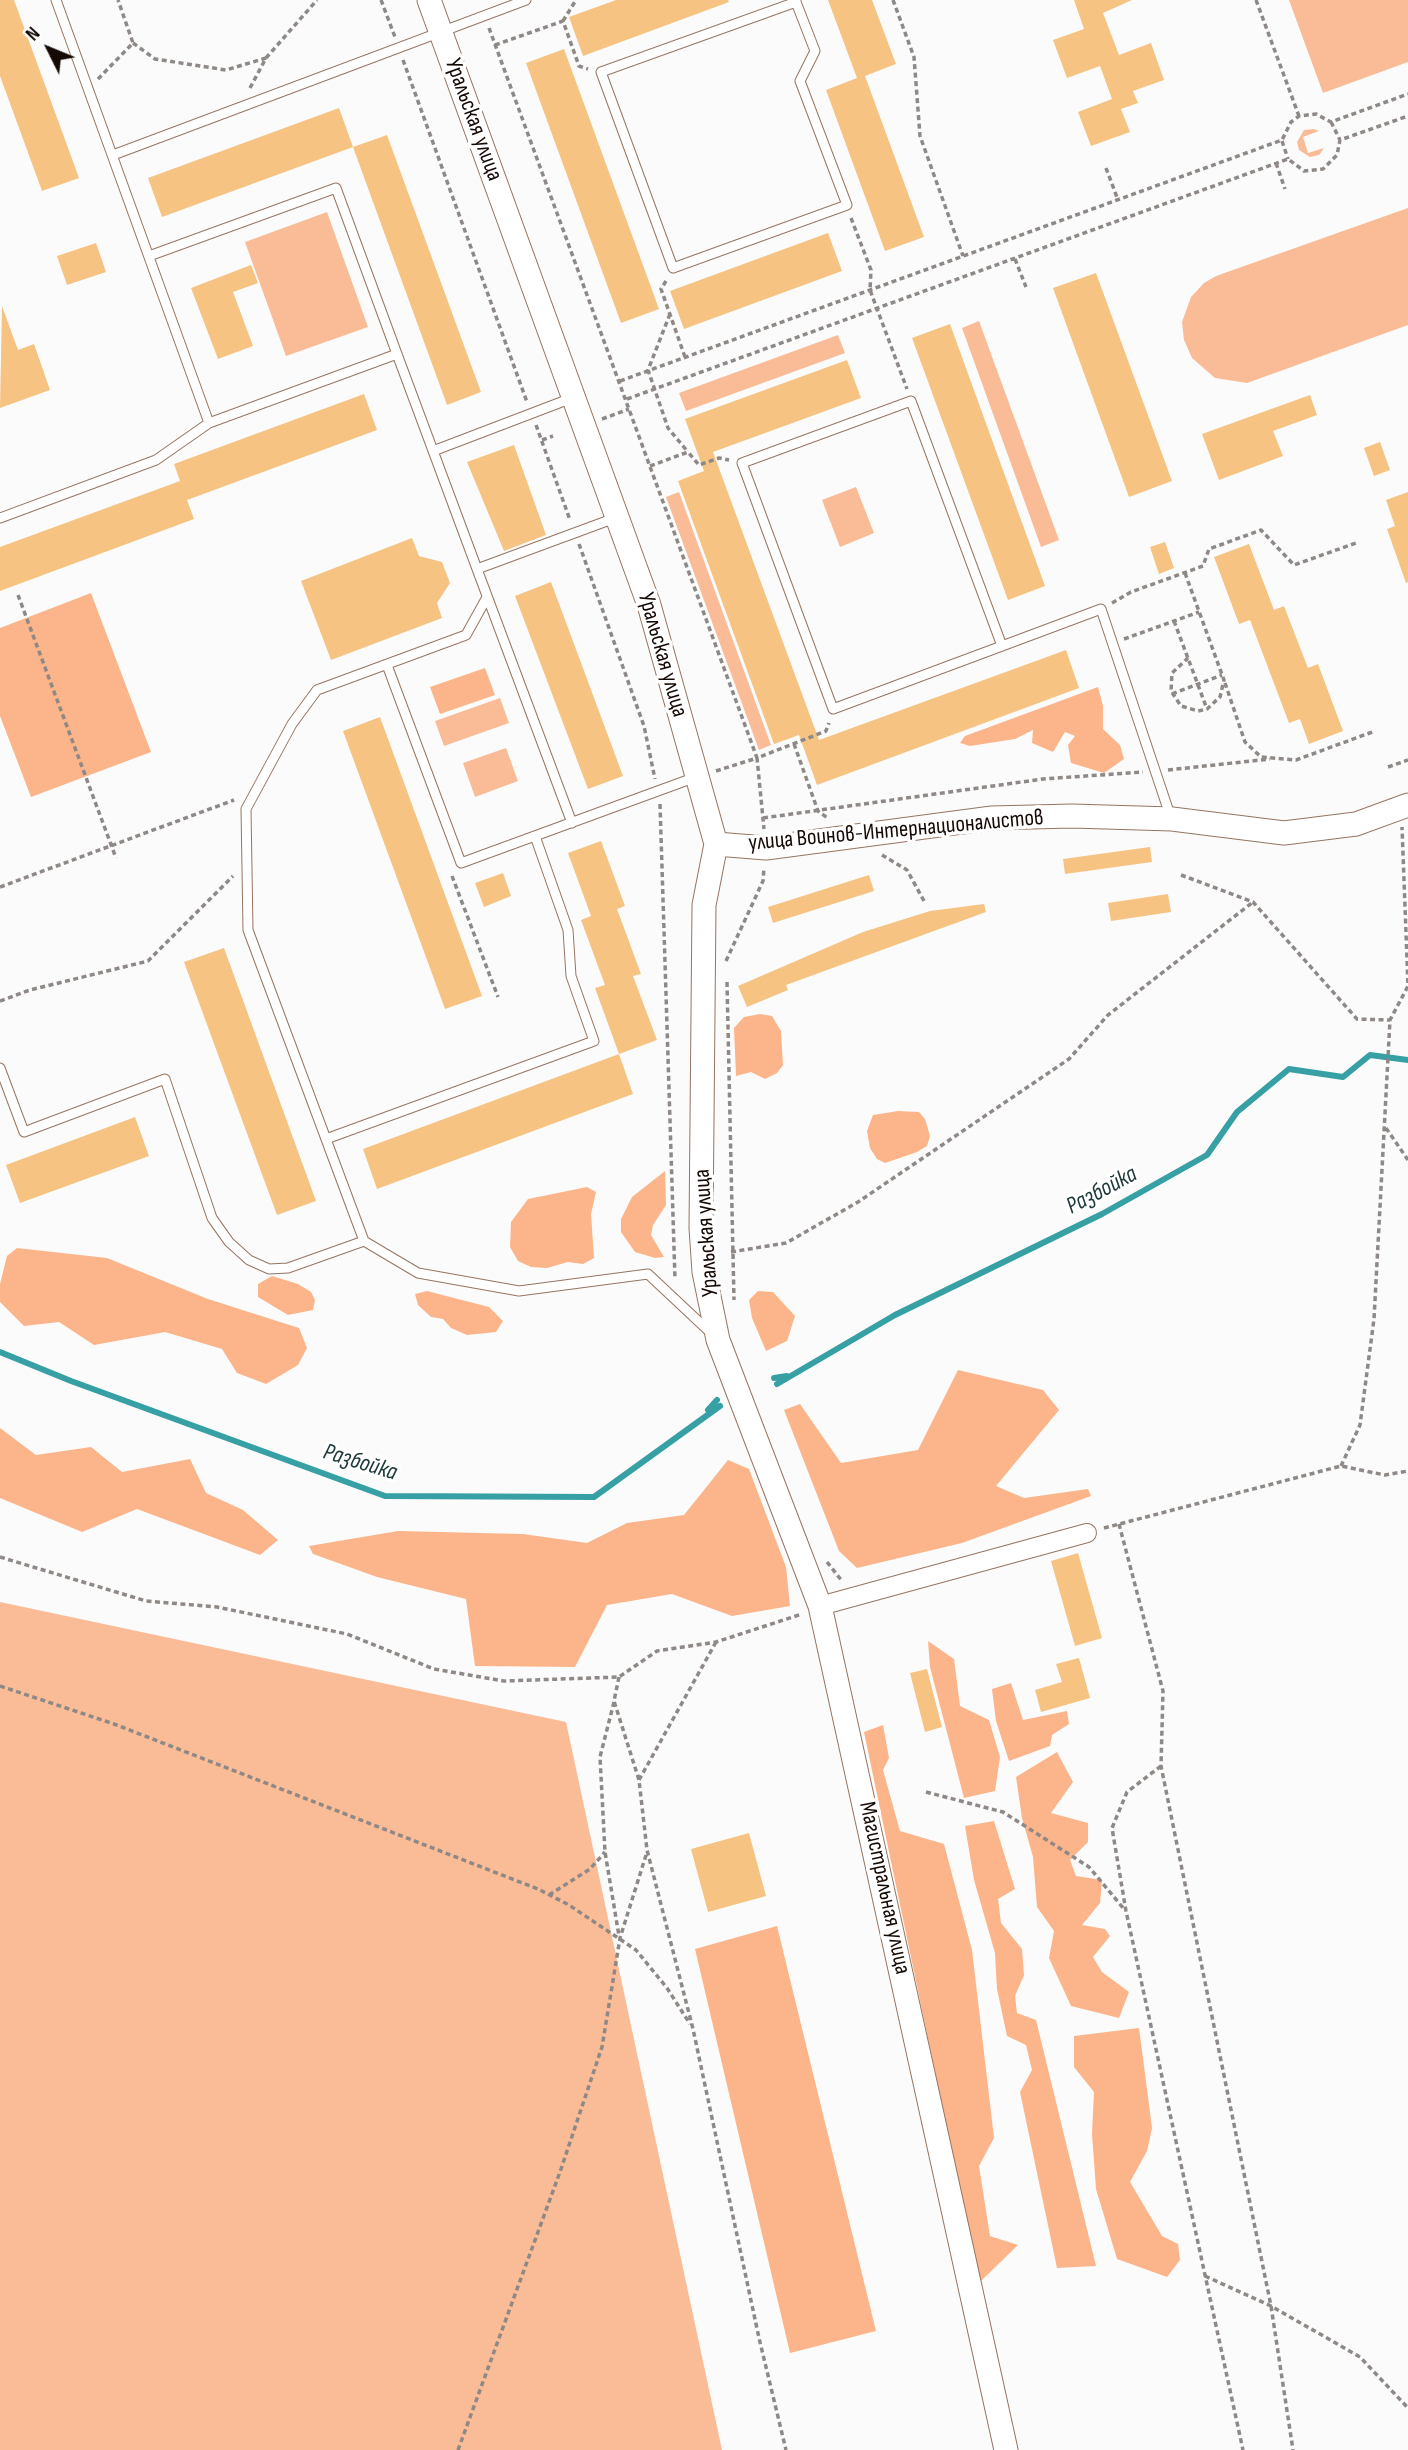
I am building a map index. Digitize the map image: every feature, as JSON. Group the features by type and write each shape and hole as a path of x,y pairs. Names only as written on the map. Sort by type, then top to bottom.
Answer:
{"street":[{"name":"Уральская улица","path":"429,0 649,605 716,844 704,905 701,1228 704,1272 718,1340"},
{"name":"улица Воинов-Интернационалистов","path":"716,844 765,848 992,818 1072,816 1172,819 1284,833 1356,824 1405,806"},
{"name":"Магистральная улица","path":"718,1340 820,1606 1006,2450"},
{"path":"820,1606 1087,1532"}],"lane":[{"path":"56,0 209,423"},
{"path":"113,155 526,0"},
{"path":"796,1 815,51 800,81 846,205 673,268 601,72 796,1"},
{"path":"149,256 336,188 486,599 572,823"},
{"path":"0,518 156,460 209,423 397,354"},
{"path":"433,451 573,397"},
{"path":"1002,646 911,401 743,463 833,709 1002,646 1101,609 1172,819"},
{"path":"477,569 617,517"},
{"path":"486,599 466,635 317,690 292,724 246,809 248,930 364,1241 418,1273 519,1291 648,1274 718,1340"},
{"path":"387,665 461,863 697,777"},
{"path":"326,1139 594,1041 571,976 568,930 535,836"},
{"path":"0,1068 24,1132 165,1079 212,1218 229,1242 249,1260 269,1269 288,1268 364,1241"}],"path":[{"path":"118,0 134,43 155,59 226,70 267,58"},
{"path":"238,108 267,58 317,0"},
{"path":"495,45 563,21 576,0"},
{"path":"893,0 914,57 920,136 963,256"},
{"path":"1255,0 1299,116"},
{"path":"484,15 757,758 763,818 1043,779 1090,778 1270,759 1296,760 1375,731"},
{"path":"563,21 579,66 601,72"},
{"path":"89,89 134,43"},
{"path":"1331,122 1408,94"},
{"path":"1316,114 1331,122 1340,141 1337,155 1323,169 1304,171 1288,159 1282,140 1290,122 1299,116 1316,114"},
{"path":"1340,141 1408,116"},
{"path":"620,381 1282,140"},
{"path":"627,400 1288,159"},
{"path":"1276,163 1285,189"},
{"path":"1106,168 1118,200"},
{"path":"846,205 871,270 870,290 911,401"},
{"path":"1015,258 1026,287"},
{"path":"673,268 661,289 685,357"},
{"path":"670,314 648,370 668,428 699,465 719,458 743,463"},
{"path":"600,419 629,409"},
{"path":"541,440 553,436"},
{"path":"650,466 688,452"},
{"path":"1101,609 1131,592 1203,566 1209,549 1261,530 1294,565 1356,543"},
{"path":"1185,572 1245,742 1252,751 1270,759"},
{"path":"18,595 116,858"},
{"path":"1112,643 1199,611"},
{"path":"1174,621 1207,709"},
{"path":"1188,658 1172,673 1172,694 1181,706 1189,710 1207,709 1220,697 1223,678"},
{"path":"1172,694 1223,678"},
{"path":"697,777 757,758 826,731 833,709"},
{"path":"794,744 818,811"},
{"path":"1388,767 1408,760"},
{"path":"0,887 234,800"},
{"path":"1341,1466 1360,1425 1374,1319 1390,1020 1408,986 1405,806"},
{"path":"0,1001 30,990 148,961 247,862"},
{"path":"1181,875 1253,902 1357,1019 1390,1020"},
{"path":"734,1302 726,960 763,881"},
{"path":"731,1252 786,1243 858,1202 1069,1059 1108,1016 1253,902"},
{"path":"495,988 498,997"},
{"path":"669,1081 676,1299"},
{"path":"1385,1126 1408,1160"},
{"path":"1087,1532 1341,1466 1385,1475 1408,1471"},
{"path":"1119,1524 1163,1691 1161,1766 1271,2306 1293,2450"},
{"path":"0,1557 146,1601 217,1607 347,1634 434,1669 504,1681 619,1677 657,1651 716,1642 783,1623 820,1606"},
{"path":"639,1780 716,1642"},
{"path":"619,1677 600,1757 605,1852 620,1938"},
{"path":"0,1686 114,1724 549,1895 620,1938 652,1967 693,2029"},
{"path":"614,1701 639,1780 647,1850 693,2029 758,2338 786,2450"},
{"path":"1161,1766 1128,1792 1112,1828 1126,1911 1244,2450"},
{"path":"926,1792 1003,1812 1089,1867 1126,1911"},
{"path":"458,2450 551,2198 602,2047 620,1938 647,1850"},
{"path":"549,1895 590,1869 605,1852"},
{"path":"1205,2276 1271,2306 1360,2357 1408,2408"}],"shaded area":[{"path":"1289,0 1408,0 1408,62 1323,93"},
{"path":"1304,130 1319,131 1303,137 1308,153 1324,148 1319,155 1310,157 1299,150 1297,142"},
{"path":"1408,208 1408,325 1247,383 1215,378 1192,358 1184,340 1182,322 1191,297 1204,283 1216,276"},
{"path":"327,212 368,327 286,356 245,242"},
{"path":"979,321 1059,540 1041,547 962,328"},
{"path":"838,335 845,353 686,411 679,393"},
{"path":"856,487 874,533 840,547 822,500"},
{"path":"679,492 771,745 759,750 666,497"},
{"path":"91,593 151,752 31,797 0,716 0,628"},
{"path":"485,668 495,695 440,714 430,687"},
{"path":"1098,687 1103,706 1103,729 1120,745 1124,759 1104,773 1071,763 1068,745 1075,736 1065,732 1053,752 1032,743 1033,730 1015,739 970,746 960,743 965,736"},
{"path":"500,698 509,723 444,746 435,721"},
{"path":"506,748 518,781 475,797 463,763"},
{"path":"760,1014 772,1016 781,1031 783,1065 777,1073 765,1079 751,1072 736,1076 734,1028 744,1017"},
{"path":"898,1111 919,1112 925,1119 930,1136 927,1146 917,1152 885,1163 877,1159 870,1148 867,1131 873,1115"},
{"path":"665,1171 666,1205 653,1225 651,1235 664,1257 655,1258 635,1252 621,1232 621,1219 632,1197"},
{"path":"587,1187 596,1192 591,1214 594,1258 583,1264 568,1262 547,1268 531,1267 518,1261 510,1247 511,1222 528,1199"},
{"path":"17,1248 107,1258 208,1299 299,1328 307,1348 298,1365 266,1384 237,1373 222,1349 165,1332 94,1345 59,1322 24,1326 0,1302 0,1284 7,1256"},
{"path":"272,1276 298,1284 311,1292 315,1300 313,1310 288,1315 258,1297 258,1284"},
{"path":"427,1291 489,1307 503,1321 496,1332 467,1335 451,1328 443,1319 431,1317 418,1305 415,1294"},
{"path":"758,1291 773,1292 795,1316 787,1341 766,1351 752,1318 749,1300"},
{"path":"958,1370 1043,1390 1059,1410 996,1486 1024,1498 1088,1489 1091,1496 962,1543 857,1568 839,1551 784,1410 800,1404 841,1463 918,1450"},
{"path":"0,1428 36,1455 91,1447 122,1472 190,1459 206,1493 243,1510 278,1540 260,1555 137,1509 82,1532 0,1498"},
{"path":"728,1460 749,1469 786,1567 790,1606 732,1616 672,1594 607,1605 575,1667 475,1666 466,1599 377,1577 313,1554 309,1546 398,1531 523,1534 587,1543 627,1523 684,1515"},
{"path":"0,1602 566,1722 722,2450 0,2450"},
{"path":"928,1641 954,1659 960,1706 989,1720 1000,1757 995,1791 964,1798 930,1667"},
{"path":"1011,1683 1023,1720 1067,1711 1069,1724 1052,1735 1050,1746 1009,1761 996,1721 992,1689"},
{"path":"883,1725 889,1758 883,1770 900,1831 944,1844 972,1950 994,2138 979,2166 990,2236 1018,2245 979,2283 864,1732"},
{"path":"1057,1752 1073,1782 1051,1813 1088,1823 1088,1842 1070,1860 1076,1876 1102,1880 1100,1903 1082,1925 1105,1929 1110,1936 1093,1957 1102,1972 1129,1992 1119,2018 1071,2006 1049,1958 1054,1931 1037,1907 1033,1857 1022,1818 1016,1777"},
{"path":"994,1821 1015,1889 998,1899 1001,1923 1022,1949 1024,1975 1015,1996 1017,2013 1036,2020 1096,2266 1057,2268 1020,2092 1032,2070 1026,2045 1007,2036 997,1989 995,1953 974,1880 965,1826"},
{"path":"777,1926 876,2331 790,2353 695,1949"},
{"path":"1139,2028 1152,2128 1147,2151 1130,2182 1162,2236 1178,2244 1180,2260 1167,2277 1117,2259 1096,2189 1092,2134 1094,2092 1074,2067 1074,2036"}],"building":[{"path":"0,0 14,0 79,178 42,191 0,76"},
{"path":"616,0 729,2 583,56 569,17"},
{"path":"828,0 872,0 896,64 865,76 924,237 885,251 826,90 857,78"},
{"path":"1074,0 1132,0 1103,13 1119,55 1151,43 1164,80 1133,91 1138,103 1121,109 1130,132 1091,146 1078,112 1112,99 1100,66 1067,78 1053,40 1084,29"},
{"path":"564,49 659,309 621,323 526,63"},
{"path":"339,108 353,147 162,217 148,178"},
{"path":"387,135 481,392 447,405 353,147"},
{"path":"828,233 842,271 684,329 670,291"},
{"path":"96,243 106,272 67,285 57,256"},
{"path":"251,265 258,283 233,292 253,346 218,359 191,288"},
{"path":"1096,273 1172,481 1129,497 1053,288"},
{"path":"2,306 18,350 34,344 50,390 0,408"},
{"path":"950,324 1045,586 1008,600 912,338"},
{"path":"847,360 861,398 713,452 819,740 1066,650 1079,688 817,785 799,735 774,744 678,481 704,471 685,419"},
{"path":"364,394 377,430 187,500 194,519 0,591 0,547 180,481 174,464"},
{"path":"1310,395 1317,415 1273,431 1283,456 1219,480 1202,434"},
{"path":"1380,442 1390,470 1374,476 1364,448"},
{"path":"514,445 546,535 504,551 467,462"},
{"path":"1408,492 1406,583 1387,529 1395,526 1386,500"},
{"path":"412,538 419,556 442,562 450,583 437,603 442,618 331,660 301,581"},
{"path":"1165,542 1174,568 1159,574 1150,547"},
{"path":"1249,544 1274,610 1284,606 1308,668 1318,664 1343,731 1309,744 1300,719 1289,723 1250,620 1239,624 1214,557"},
{"path":"551,582 623,776 588,789 515,596"},
{"path":"380,717 482,996 445,1009 343,731"},
{"path":"601,841 625,906 617,909 641,974 633,976 657,1040 619,1054 595,988 605,985 581,920 591,916 568,853"},
{"path":"1150,847 1152,862 1065,874 1063,859"},
{"path":"503,873 511,896 484,907 475,883"},
{"path":"869,875 874,891 773,923 768,907"},
{"path":"1168,894 1171,912 1111,921 1108,903"},
{"path":"984,904 986,912 786,985 788,990 747,1007 738,986 863,932 930,911"},
{"path":"224,948 316,1201 277,1215 184,962"},
{"path":"619,1054 633,1094 377,1189 363,1149"},
{"path":"135,1117 149,1156 20,1203 6,1165"},
{"path":"1078,1553 1102,1638 1075,1646 1051,1561"},
{"path":"1079,1658 1090,1698 1041,1712 1035,1690 1062,1682 1056,1664"},
{"path":"927,1669 942,1727 925,1732 910,1673"},
{"path":"749,1833 766,1896 708,1912 691,1849"}],"waterway":[{"name":"Разбойка","path":"777,1384 895,1315 1102,1214 1207,1155 1237,1112 1289,1069 1343,1077 1370,1055 1408,1060"},
{"name":"Разбойка","path":"0,1352 71,1381 385,1496 594,1497 720,1406"},
{"name":"Разбойка","path":"774,1378 787,1376"},
{"name":"Разбойка","path":"708,1410 717,1400"}]}
